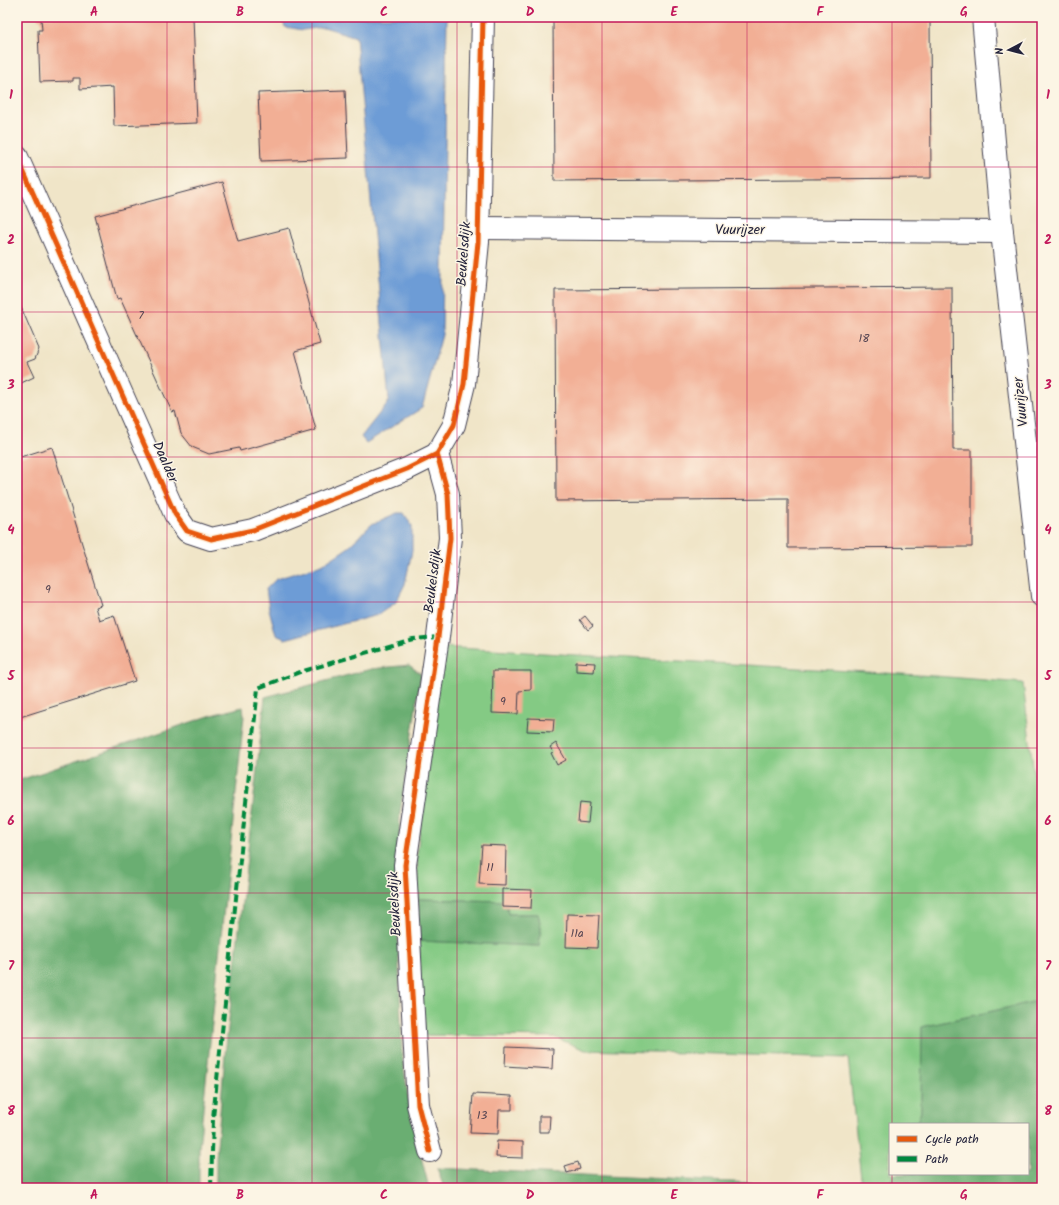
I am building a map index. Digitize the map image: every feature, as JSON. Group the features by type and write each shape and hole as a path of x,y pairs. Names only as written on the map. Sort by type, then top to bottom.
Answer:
{"street":[{"name":"Beukelsdijk","path":"430,1151 418,1105 405,865 438,637 450,538 448,494 437,454 454,425 464,384 478,228 483,17"},
{"name":"Vuurijzer","path":"983,17 1002,232 1042,596"},
{"name":"Daalder","path":"17,157 175,514 187,531 211,539 253,530 407,469 437,454"},
{"name":"Vuurijzer","path":"478,228 1002,232"}],"green space":[{"path":"441,647 935,676 1023,683 1042,842 1042,1000 922,1027 921,1112 916,1123 889,1123 889,1175 894,1175 887,1188 862,1188 848,1058 585,1050 554,1037 421,1035 419,941 538,946 541,927 538,914 508,914 506,901 418,899 417,855"},
{"path":"409,665 421,674 400,813 397,906 402,1054 411,1117 429,1188 216,1188 216,1158 225,1055 265,697 371,669"},
{"path":"243,707 244,716 199,1148 199,1188 17,1188 17,781 215,714"},
{"path":"418,899 506,901 508,914 538,914 541,927 539,946 419,941"},
{"path":"1042,1000 1042,1188 887,1188 894,1175 1029,1175 1029,1123 916,1123 921,1112 922,1027"},
{"path":"437,1168 858,1188 444,1188"}],"water":[{"path":"282,17 447,17 442,335 422,408 366,443 361,437 389,401 356,37 324,27 303,30 285,27"},
{"path":"397,513 404,513 412,526 412,551 405,584 396,602 378,615 285,639 276,635 269,609 266,589 276,579 322,565 346,549 372,524"}],"building":[{"path":"38,17 193,17 197,123 114,126 113,87 80,89 80,78 73,78 73,81 40,82 38,30 42,30 41,19 38,19"},
{"path":"553,17 930,17 931,178 554,181"},
{"path":"345,90 348,158 261,161 258,93"},
{"path":"222,182 238,241 289,228 320,344 295,351 316,430 240,451 239,448 209,454 192,447 181,433 175,411 172,412 120,298 117,299 95,216"},
{"path":"952,287 953,450 972,450 972,547 788,548 788,499 556,501 555,290"},
{"path":"17,298 39,349 35,359 27,362 34,377 17,385"},
{"path":"52,447 101,605 95,607 99,620 114,615 135,681 17,718 17,458"},
{"path":"585,616 593,626 588,630 580,620"},
{"path":"576,662 595,663 594,672 576,671"},
{"path":"493,671 531,671 531,690 519,691 518,714 492,713"},
{"path":"528,718 554,719 553,732 527,731"},
{"path":"556,743 566,760 557,765 551,753 553,752 550,747"},
{"path":"580,802 590,803 588,823 578,822"},
{"path":"482,845 506,846 505,885 479,884"},
{"path":"502,889 532,890 531,908 502,907"},
{"path":"567,914 599,915 597,948 566,947"},
{"path":"506,1047 553,1049 552,1069 505,1066"},
{"path":"473,1094 512,1096 512,1110 499,1110 498,1134 470,1133"},
{"path":"539,1116 550,1116 549,1132 539,1132"},
{"path":"497,1141 523,1142 523,1158 496,1157"},
{"path":"578,1162 580,1169 567,1173 565,1166"}],"marked path":[{"path":"211,1188 213,1118 258,688 300,672 413,639 438,637"}],"cycle path":[{"path":"430,1151 418,1105 405,865 438,637 450,538 448,494 437,454 454,425 464,384 478,242 483,17"},
{"path":"17,157 175,514 187,531 211,539 253,530 407,469 437,454"}]}
